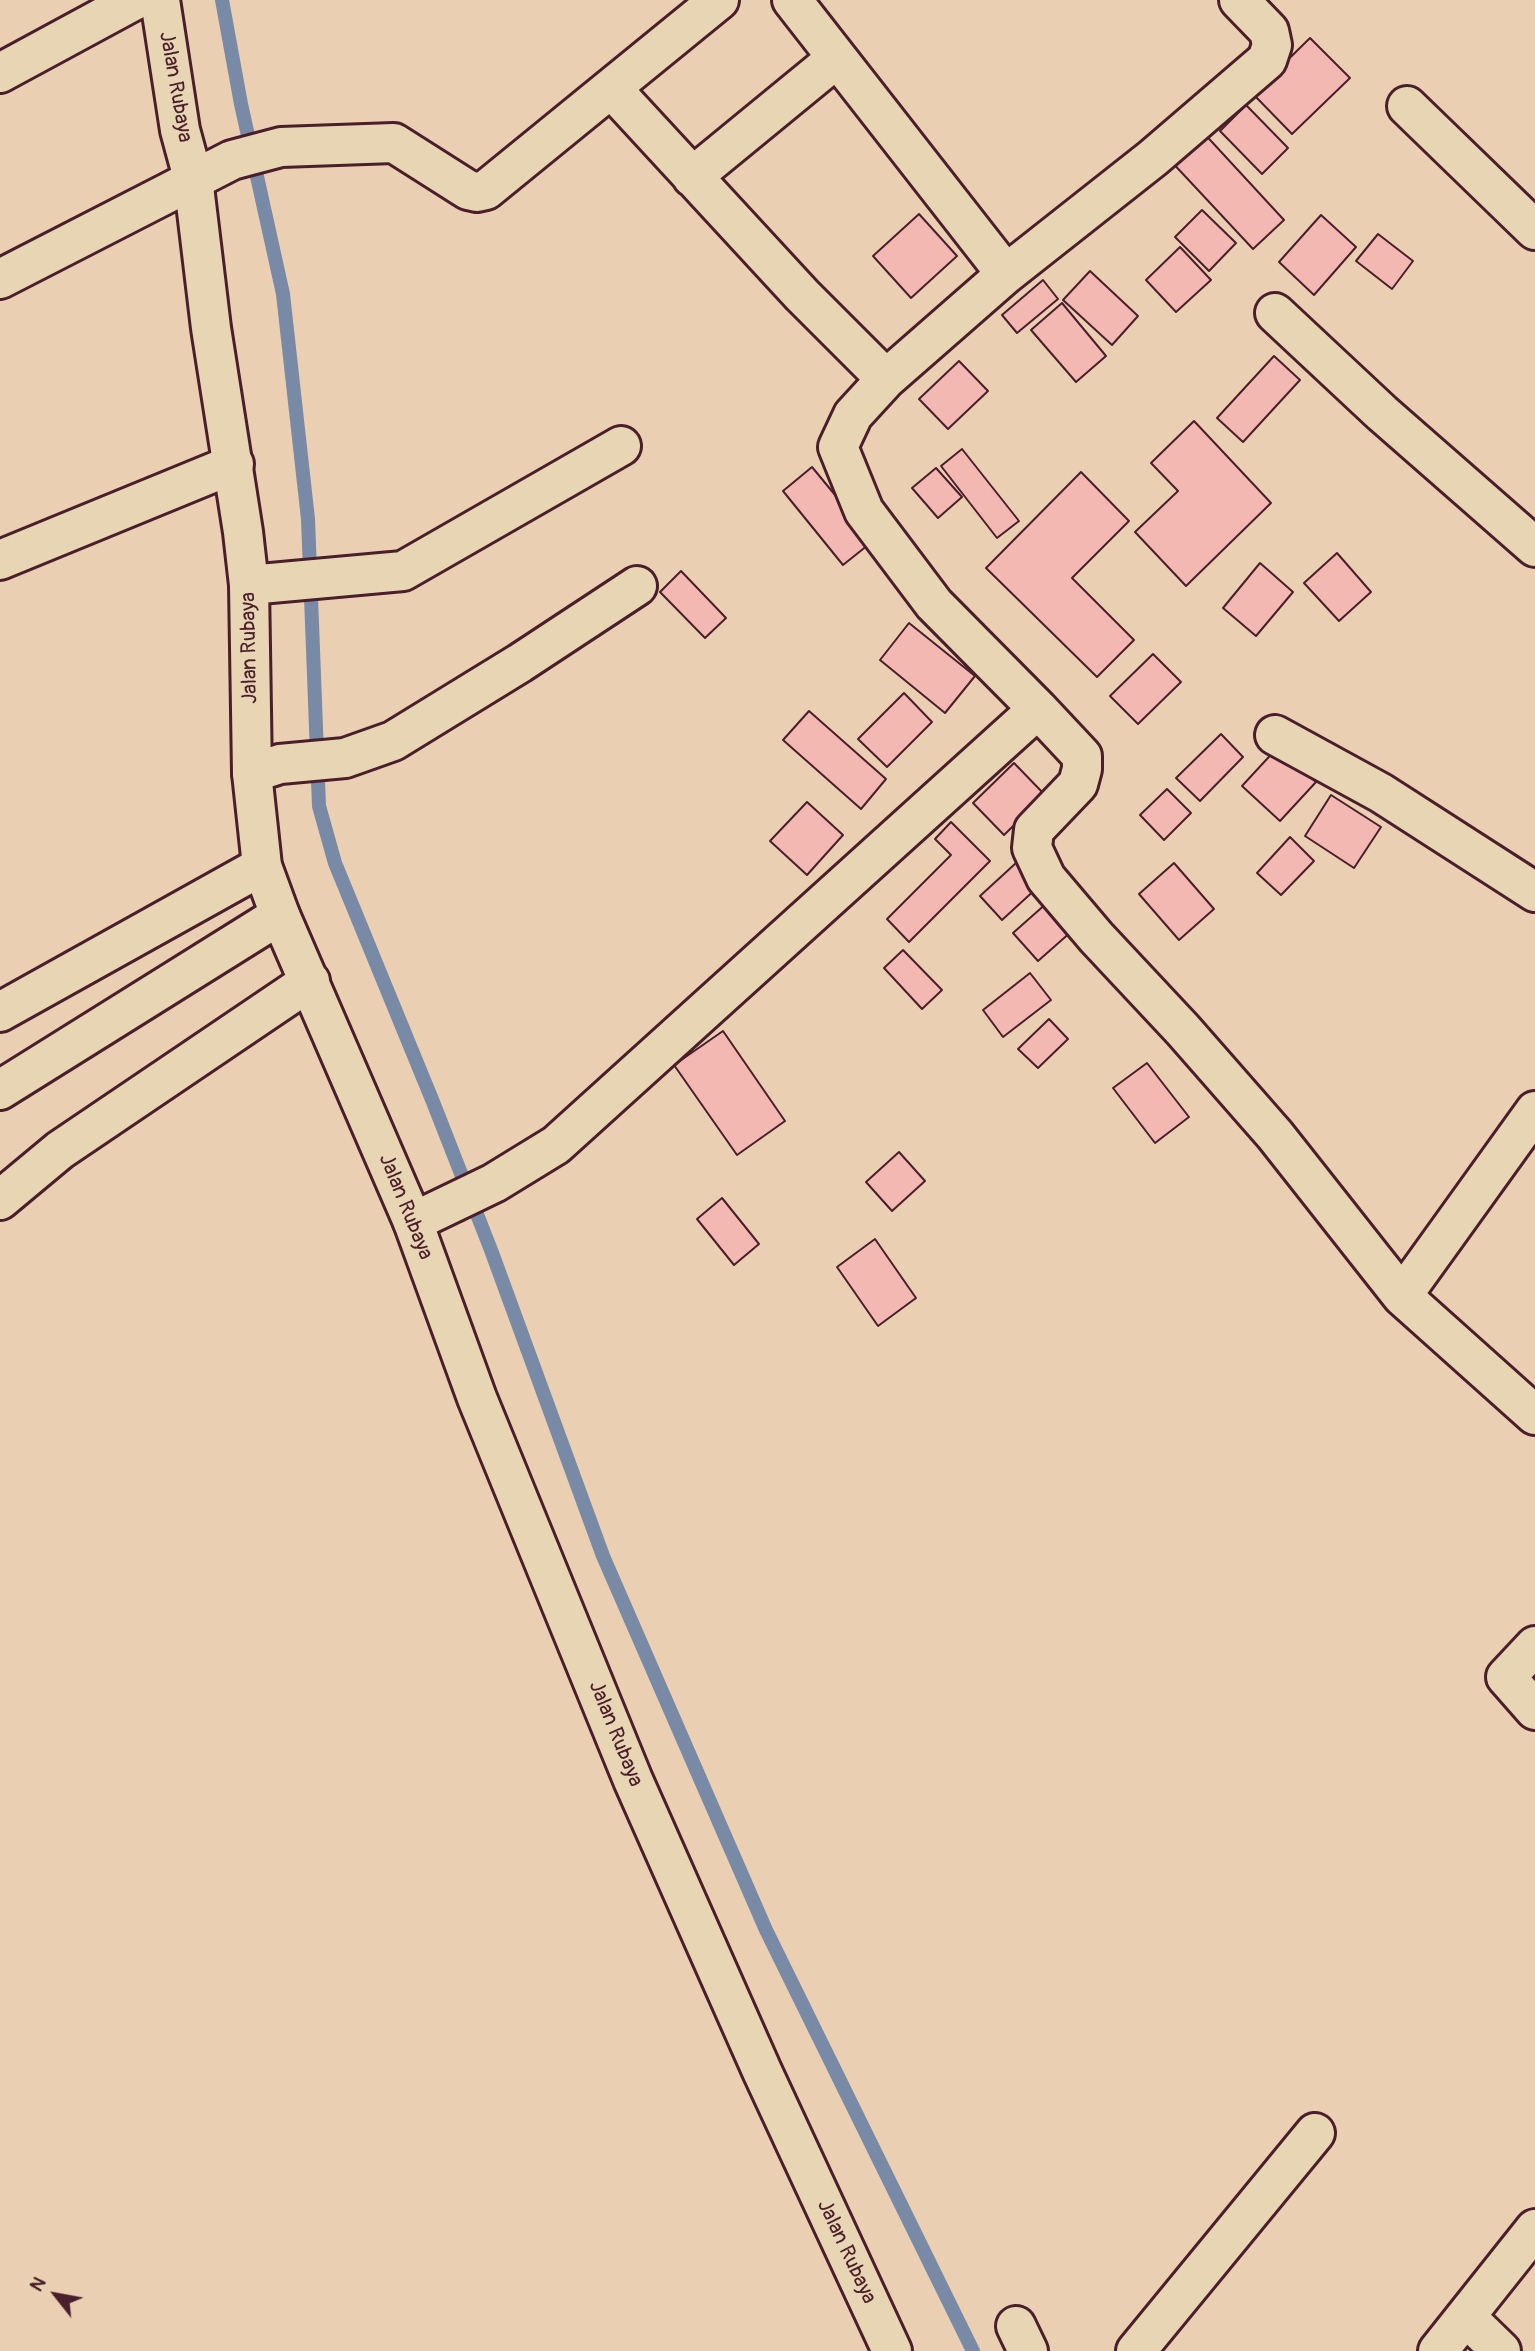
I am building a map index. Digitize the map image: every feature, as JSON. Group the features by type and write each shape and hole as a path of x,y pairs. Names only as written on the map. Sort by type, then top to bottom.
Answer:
{"street":[{"path":"0,73 135,0"},
{"name":"Jalan Rubaya","path":"160,0 180,130 193,178 211,328 234,464 266,584 266,768 262,866 280,915 310,981 425,1215 477,1398 633,1780 762,2071 892,2351"},
{"path":"0,279 193,178 232,160 274,149 394,143 457,184 477,192 486,190 719,0"},
{"path":"792,0 1006,274"},
{"path":"1240,0 1269,31 1272,45 1267,60 1153,159 1006,274 886,379 853,415 838,447 864,511 934,604 1082,756 1078,784 1034,830 1032,848 1046,878 1275,1135 1402,1296 1535,1415"},
{"path":"692,177 837,58"},
{"path":"611,88 802,295 886,379"},
{"path":"1406,106 1535,230"},
{"path":"1275,313 1382,413 1535,547"},
{"path":"266,584 402,571 621,446"},
{"path":"0,560 4,561 234,464"},
{"path":"266,768 345,758 393,741 520,663 637,586"},
{"path":"425,1215 494,1183 556,1145 1038,709"},
{"path":"1275,734 1381,793 1535,892"},
{"path":"0,1012 262,866"},
{"path":"0,1090 280,915"},
{"path":"0,1200 60,1150 310,981"},
{"path":"1402,1296 1535,1111"},
{"path":"1535,1646 1506,1677 1535,1710"},
{"path":"1136,2351 1315,2133"},
{"path":"1438,2351 1535,2229"},
{"path":"1466,2317 1501,2351"}],"building":[{"path":"1310,38 1350,78 1292,134 1253,94"},
{"path":"1246,105 1288,148 1262,174 1220,131"},
{"path":"1200,129 1284,220 1253,249 1169,159"},
{"path":"1202,210 1236,243 1209,271 1175,237"},
{"path":"919,214 957,256 911,298 873,256"},
{"path":"1321,215 1356,247 1314,295 1279,262"},
{"path":"1378,234 1413,261 1392,289 1356,261"},
{"path":"1180,247 1211,280 1176,312 1146,280"},
{"path":"1090,271 1138,316 1112,345 1063,300"},
{"path":"1043,280 1058,299 1017,333 1002,315"},
{"path":"1062,303 1106,356 1076,382 1031,330"},
{"path":"1274,356 1300,380 1243,442 1217,418"},
{"path":"959,361 988,391 948,429 919,399"},
{"path":"1194,421 1271,503 1186,586 1135,532 1178,491 1151,463"},
{"path":"962,449 1019,521 997,538 941,466"},
{"path":"812,467 873,541 843,565 783,491"},
{"path":"936,468 962,497 938,518 912,488"},
{"path":"1081,472 1129,521 1072,578 1134,640 1097,677 986,568"},
{"path":"1337,553 1371,592 1339,621 1304,583"},
{"path":"1260,563 1293,592 1256,636 1223,608"},
{"path":"681,571 726,618 705,638 660,592"},
{"path":"909,623 975,676 945,713 880,660"},
{"path":"1153,654 1181,682 1138,724 1110,696"},
{"path":"904,693 932,722 887,767 858,739"},
{"path":"809,711 886,779 861,809 783,740"},
{"path":"1221,734 1243,757 1200,801 1176,778"},
{"path":"1278,747 1316,782 1280,821 1242,786"},
{"path":"1014,763 1045,795 1004,835 973,803"},
{"path":"1167,789 1191,813 1164,840 1140,815"},
{"path":"1331,795 1381,827 1354,868 1305,836"},
{"path":"807,802 843,835 807,875 770,841"},
{"path":"951,822 990,861 909,942 887,919 951,855 935,839"},
{"path":"1290,837 1314,861 1281,895 1257,873"},
{"path":"1016,863 1038,887 1002,920 980,896"},
{"path":"1174,863 1214,909 1179,940 1139,894"},
{"path":"1048,902 1072,931 1038,961 1013,933"},
{"path":"903,950 942,990 922,1009 884,968"},
{"path":"1030,973 1051,1000 1003,1037 983,1010"},
{"path":"1049,1019 1068,1039 1038,1068 1018,1049"},
{"path":"723,1031 785,1121 737,1155 674,1065"},
{"path":"1147,1063 1189,1117 1155,1143 1113,1088"},
{"path":"899,1152 925,1181 892,1211 866,1182"},
{"path":"722,1198 759,1244 734,1265 697,1219"},
{"path":"875,1239 916,1298 878,1326 837,1267"}],"waterway":[{"path":"222,0 241,104 283,294 308,519 319,806 335,863 491,1250 603,1556 766,1930 973,2351"}]}
